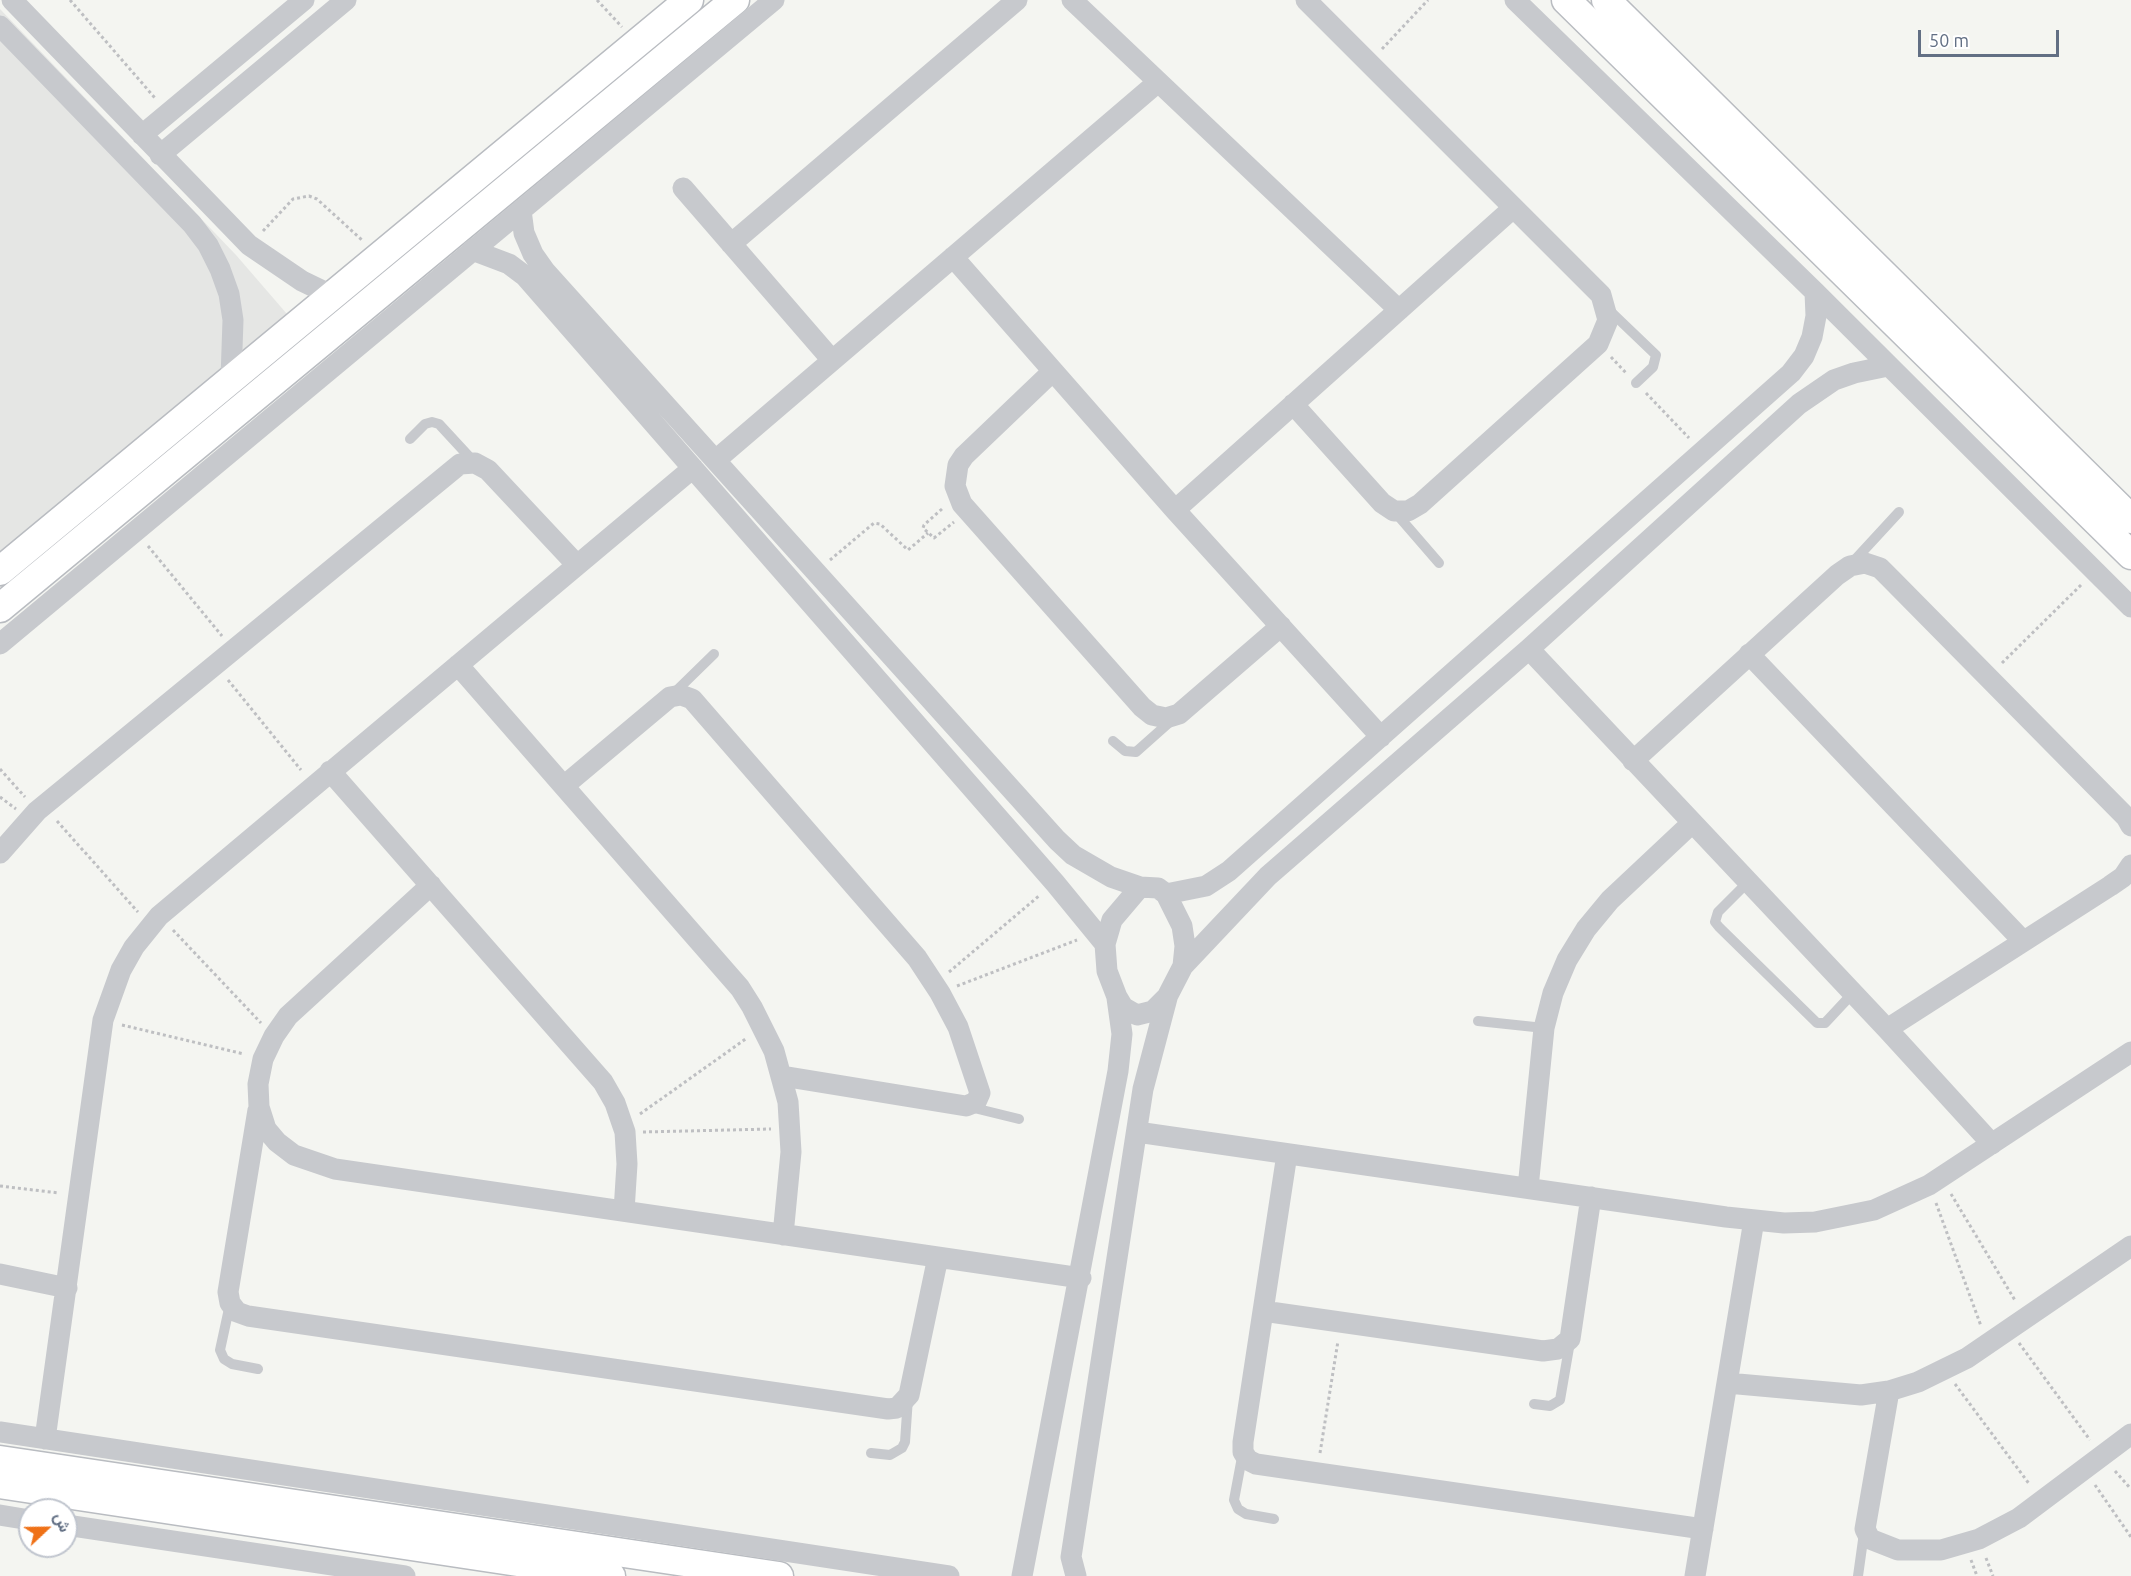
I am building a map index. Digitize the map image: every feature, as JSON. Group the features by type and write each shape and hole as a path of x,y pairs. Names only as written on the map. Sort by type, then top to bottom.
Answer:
{"street":[{"path":"142,135 304,0"},
{"path":"160,155 346,0"},
{"path":"0,571 689,0"},
{"path":"0,608 735,0"},
{"path":"0,644 774,0"},
{"path":"731,244 1017,0"},
{"path":"1072,0 1399,310"},
{"path":"1293,404 1382,503 1394,511 1408,511 1420,504 1598,344 1608,320 1601,295 1512,209 1306,0"},
{"path":"1515,0 1815,292 2131,607"},
{"path":"1566,0 2131,555"},
{"path":"1606,0 2131,519"},
{"path":"23,4 160,155 249,245 302,281 331,295"},
{"path":"0,26 192,224 208,245 220,269 234,320 231,378"},
{"path":"717,459 1158,82"},
{"path":"683,188 832,360"},
{"path":"1175,510 1512,209"},
{"path":"521,210 524,233 532,254 545,271 717,459 1057,840 1092,868 1140,887 1149,886 1166,894 1192,891 1218,880 1791,373 1804,356 1812,337 1816,316 1815,292"},
{"path":"472,250 492,255 525,276 1055,883 1100,938 1107,971 1123,1007 1137,1016 1153,1011 1167,997"},
{"path":"953,257 1175,510 1381,737"},
{"path":"1076,1576 1071,1557 1137,1132 1150,1058 1167,997 1183,966 1268,876 1529,649 1816,390 1854,373 1888,366"},
{"path":"1053,371 964,456 955,475 962,503 1142,707 1152,715 1166,718 1179,714 1281,626"},
{"path":"0,853 40,809 460,464 475,463 488,470 577,565"},
{"path":"45,1439 68,1288 103,1020 121,970 155,921 313,785 693,468"},
{"path":"1633,761 1749,654 1850,566 1865,563 1880,568 2126,817 2131,826"},
{"path":"1529,649 1887,1029 1992,1144"},
{"path":"1749,654 2022,941"},
{"path":"458,665 740,988 764,1027 782,1076 791,1129 783,1234"},
{"path":"565,785 670,697 681,695 692,699 917,958 958,1028 980,1093 976,1102 966,1106 782,1076"},
{"path":"330,771 593,1070 615,1103 624,1129 627,1164 624,1211"},
{"path":"1528,1188 1544,1028 1553,993 1568,960 1587,929 1610,900 1692,823"},
{"path":"1887,1029 2128,872"},
{"path":"431,885 294,1010 274,1036 263,1059 258,1084 259,1107 228,1292 230,1304 237,1312 248,1316 888,1409 904,1402 909,1395 938,1257"},
{"path":"1100,938 1140,887"},
{"path":"1166,894 1182,926 1185,946 1183,966"},
{"path":"1022,1576 1081,1278 1121,1052 1117,997"},
{"path":"1137,1132 1784,1223 1845,1218 1874,1210 1935,1181 2131,1052"},
{"path":"259,1107 266,1129 277,1142 314,1164 346,1171 1081,1278"},
{"path":"1287,1154 1243,1452 1248,1460 1256,1464 1703,1528"},
{"path":"1263,1311 1543,1352 1558,1349 1570,1339 1591,1197"},
{"path":"1695,1576 1754,1220"},
{"path":"1727,1383 1861,1395 1889,1391 1945,1371 1987,1345 2131,1246"},
{"path":"0,1274 68,1288"},
{"path":"1889,1391 1865,1529 1870,1539 1898,1550 1941,1550 1979,1539 2019,1518 2131,1434"},
{"path":"0,1432 949,1576"},
{"path":"0,1460 779,1576"},
{"path":"0,1484 611,1576"},
{"path":"0,1515 18,1518"},
{"path":"78,1527 405,1576"}],"lane":[{"path":"1606,307 1656,355 1653,367 1636,383"},
{"path":"410,439 426,424 432,422 439,424 475,463"},
{"path":"1394,511 1439,563"},
{"path":"1850,566 1899,512"},
{"path":"670,697 714,654"},
{"path":"1113,741 1125,751 1136,752 1179,714"},
{"path":"1748,882 1718,912 1715,922 1719,927 1817,1023 1825,1023 1853,993"},
{"path":"1478,1021 1544,1028"},
{"path":"966,1106 1018,1119"},
{"path":"230,1304 220,1350 224,1359 232,1364 258,1369"},
{"path":"1534,1404 1550,1406 1560,1400 1570,1339"},
{"path":"871,1453 890,1455 902,1448 905,1442 909,1395"},
{"path":"1243,1452 1234,1500 1238,1509 1246,1514 1274,1519"},
{"path":"1858,1576 1865,1529"}],"path":[{"path":"70,0 168,113"},
{"path":"597,0 637,43"},
{"path":"1368,63 1428,0"},
{"path":"249,245 293,199 309,196 317,199 379,256"},
{"path":"1598,344 1703,453"},
{"path":"962,503 938,537 932,538 923,525 962,503"},
{"path":"817,571 874,523 880,524 908,550 928,533"},
{"path":"136,530 233,649"},
{"path":"1988,677 2095,571"},
{"path":"215,664 313,785"},
{"path":"0,769 274,1036"},
{"path":"937,989 1055,883"},
{"path":"937,989 1100,938"},
{"path":"103,1020 263,1059"},
{"path":"624,1129 764,1027"},
{"path":"624,1129 791,1129"},
{"path":"1935,1181 2018,1324 2102,1455 2131,1489"},
{"path":"1935,1181 1987,1345"},
{"path":"0,1186 79,1195"},
{"path":"1317,1473 1341,1321"},
{"path":"1945,1371 2042,1501"},
{"path":"2083,1469 2131,1537"}],"shaded area":[{"path":"0,9 236,255 306,336 0,590"}]}
